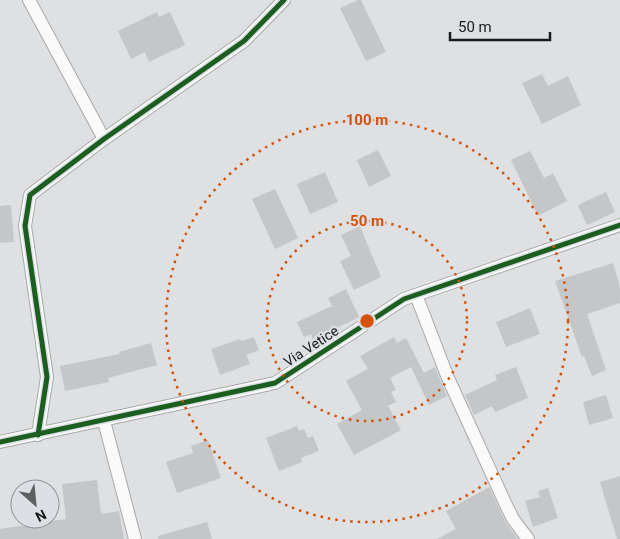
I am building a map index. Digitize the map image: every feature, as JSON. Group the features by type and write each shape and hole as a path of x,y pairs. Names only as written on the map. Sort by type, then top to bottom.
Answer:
{"street":[{"path":"29,0 104,139"},
{"path":"38,435 47,378 25,226 30,195 104,139 244,41 284,0"},
{"name":"Via Vetice","path":"0,442 275,383 404,300 620,225"},
{"path":"416,295 448,378 506,505 528,539"},
{"path":"104,421 135,539"}],"building":[{"path":"361,0 386,52 366,61 340,8"},
{"path":"157,12 159,17 170,12 185,45 149,62 145,52 131,59 118,31"},
{"path":"542,74 548,86 568,76 581,105 542,124 522,83"},
{"path":"378,150 391,176 369,187 357,160"},
{"path":"530,151 544,178 553,173 567,201 538,216 511,160"},
{"path":"325,172 338,202 310,214 297,184"},
{"path":"275,189 298,238 275,249 252,199"},
{"path":"606,192 615,212 587,225 578,205"},
{"path":"11,205 14,242 0,243 0,206"},
{"path":"360,226 381,277 354,290 340,261 351,256 341,235"},
{"path":"613,263 620,287 620,303 587,314 606,370 592,376 584,356 582,357 555,281"},
{"path":"346,289 359,317 313,340 311,334 304,337 297,322 332,306 328,298"},
{"path":"530,308 540,334 506,347 496,322"},
{"path":"254,337 259,350 246,355 250,364 220,375 211,349 240,339 241,341"},
{"path":"394,337 397,343 406,338 424,373 435,367 447,396 429,405 411,367 390,378 396,390 391,392 396,402 388,406 401,430 354,455 337,424 362,410 346,381 368,369 360,356"},
{"path":"151,343 157,365 108,378 109,382 65,391 60,366 120,354 119,352"},
{"path":"516,367 528,398 495,412 492,406 474,415 465,395 497,380 495,375"},
{"path":"606,395 613,418 589,425 583,402"},
{"path":"297,426 299,431 304,429 308,438 313,436 319,451 301,458 302,462 279,471 266,438"},
{"path":"208,440 221,478 177,493 166,462 193,453 191,446"},
{"path":"620,476 620,539 617,539 600,482"},
{"path":"97,480 101,514 119,511 124,539 0,539 0,529 10,527 10,529 60,529 60,520 66,519 62,484"},
{"path":"489,487 506,523 518,539 437,539 456,529 446,511"},
{"path":"548,488 558,518 533,527 525,501 540,497 538,491"},
{"path":"207,522 212,539 158,539 158,536"}],"cycle path":[{"path":"38,435 47,377 25,226 30,195 104,139 244,41 284,0"},
{"path":"0,442 275,383 404,299 620,225"}]}
